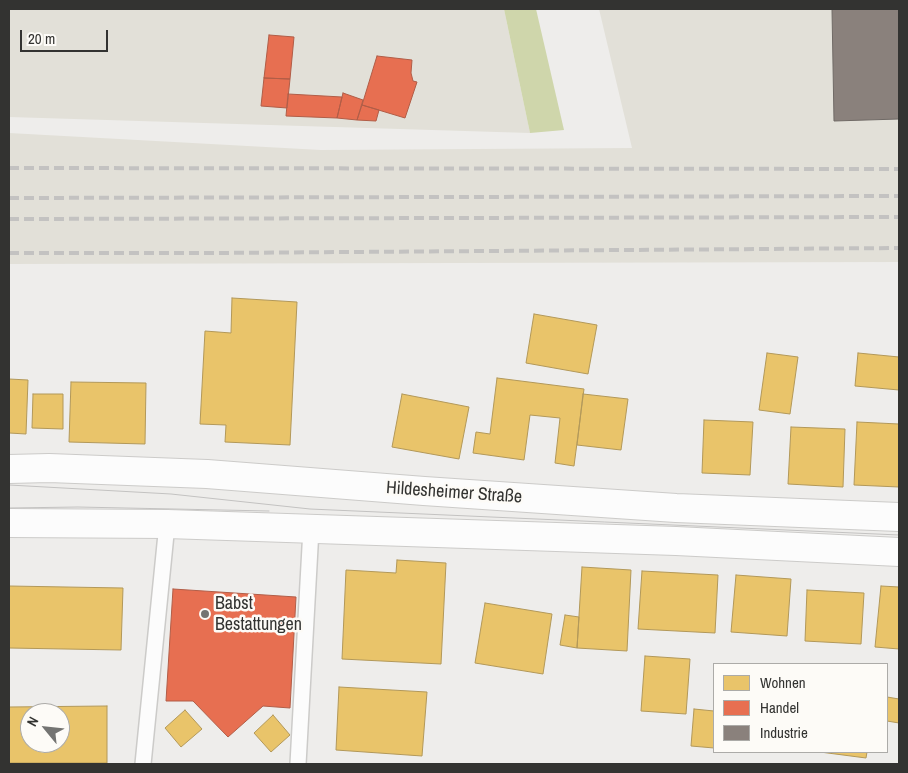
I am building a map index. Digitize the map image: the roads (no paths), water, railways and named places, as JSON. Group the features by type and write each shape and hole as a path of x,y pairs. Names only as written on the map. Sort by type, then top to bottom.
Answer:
{"street":[{"name":"Hildesheimer Straße","path":"9,469 49,468 208,474 424,492 676,508 899,517"},
{"path":"9,523 167,524 676,541 899,552"}],"lane":[{"path":"143,764 167,524"},
{"path":"298,764 311,529"}],"tram line":[{"path":"9,485 171,494 310,509 899,535"},
{"path":"9,508 78,507 269,511"}],"railway":[{"path":"9,168 899,169"},
{"path":"9,198 899,196"},
{"path":"9,219 899,217"},
{"path":"9,253 899,248"}],"place":[{"name":"Babst Bestattungen","path":"205,614"}]}
